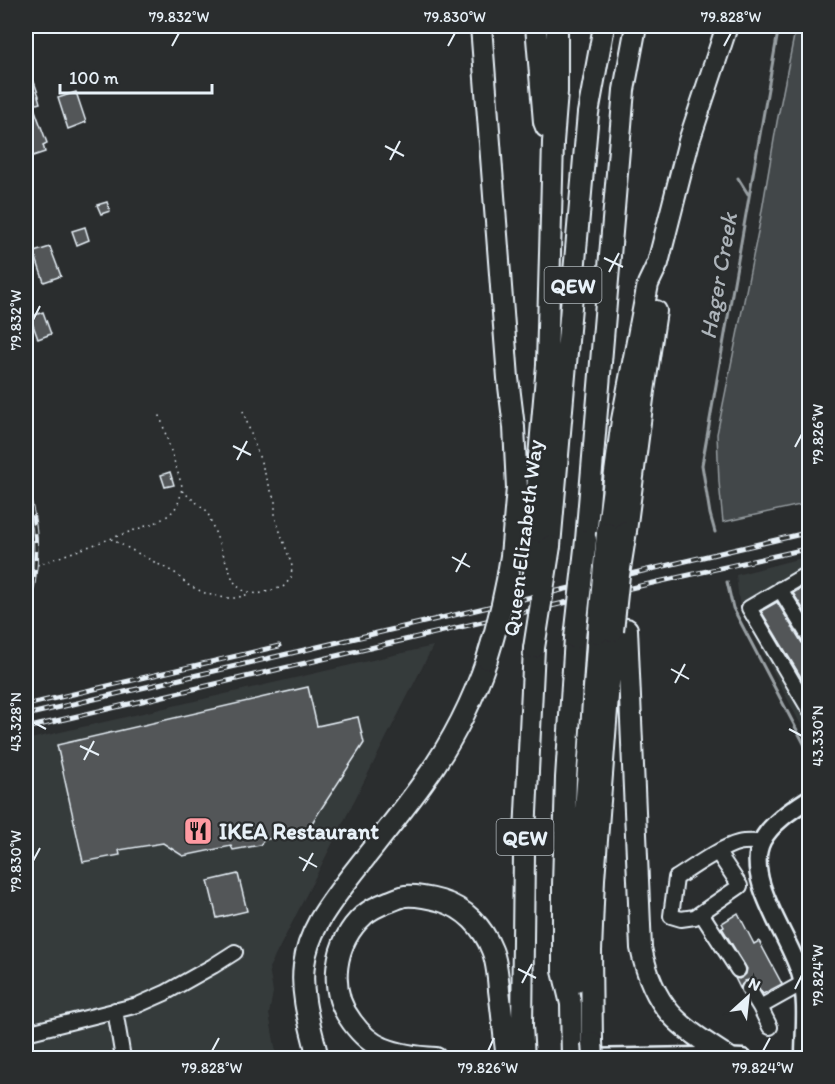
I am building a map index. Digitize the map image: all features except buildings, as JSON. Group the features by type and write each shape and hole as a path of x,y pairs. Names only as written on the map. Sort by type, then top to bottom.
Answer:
{"highway":[{"path":"318,1059 304,989 304,965 309,941 328,906 406,806 440,758 480,680 506,593 517,488 481,26"},
{"path":"536,26 544,122 553,142"},
{"path":"542,548 539,457 547,365 553,142 557,92 557,26"},
{"name":"Queen Elizabeth Way","path":"524,1059 513,1025 534,648 542,548 588,112 604,26"},
{"name":"QEW","path":"573,1053 571,1004 563,971 566,778 624,90 636,26"},
{"path":"592,1050 591,951 594,879 613,631 616,532 644,391 660,286 658,263 689,141 727,26"},
{"path":"571,1004 577,967 580,880 613,631 625,604 616,532"},
{"path":"613,631 641,948 645,968 655,993 673,1017 698,1038 736,1058"},
{"path":"436,1059 410,1056 381,1048 361,1035 345,1013 338,992 337,972 340,952 352,929 365,914 404,896 426,897 450,904 466,913 478,926 493,951 513,1025 507,1059"}],"main road":[{"path":"804,1059 806,1017 803,983 760,880 757,859 762,842 774,826 810,798"},
{"path":"573,1053 628,1057 736,1058"}],"lane":[{"path":"810,572 749,608 810,711"},
{"path":"780,589 810,638"},
{"path":"718,853 740,886 694,917 681,919 671,916 676,878 718,853 736,843 762,842"},
{"path":"701,913 738,970"},
{"path":"26,1033 138,1005 165,993 235,952"},
{"path":"760,1007 803,983"},
{"path":"749,989 770,1027"},
{"path":"115,1010 123,1059"}],"path":[{"path":"182,491 207,511 237,586 244,591 258,594 283,587 291,578 292,566 275,517 275,502 243,411"},
{"path":"26,569 157,522 168,517 176,508 183,486 159,413"},
{"path":"110,539 175,573 188,585 207,594 236,598 251,593"}],"shaded area":[{"path":"796,26 810,26 809,503 723,522 717,434 760,222"},
{"path":"809,556 809,740 740,609 736,575"},
{"path":"433,646 269,968 273,992 269,1014 277,1058 26,1058 26,740"}],"waterway":[{"name":"Hager Creek","path":"715,532 702,465 779,26"},
{"path":"738,178 748,194"},
{"name":"Hager Creek","path":"727,582 733,608 810,755"}],"railway":[{"path":"26,489 33,520 36,551 33,582 26,613"},
{"path":"26,715 810,532"},
{"path":"26,728 810,548"},
{"path":"26,705 279,646"}],"place":[{"name":"IKEA Restaurant","path":"198,831"}]}
